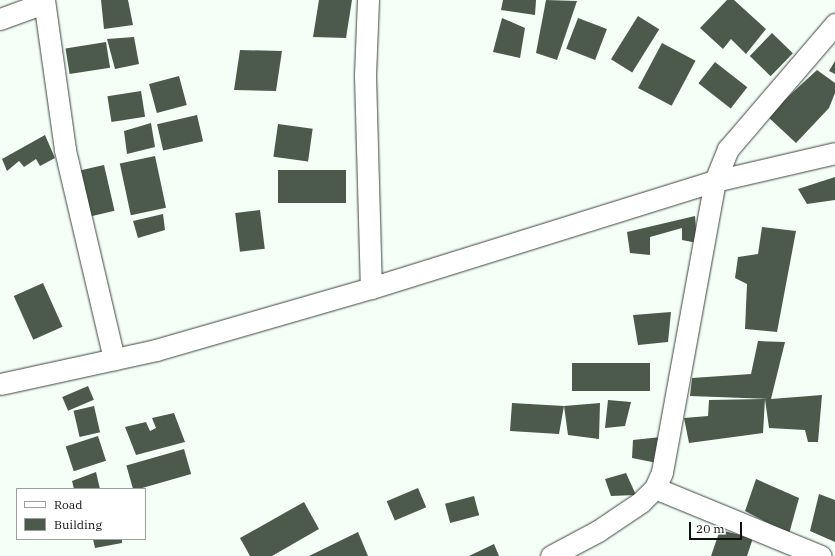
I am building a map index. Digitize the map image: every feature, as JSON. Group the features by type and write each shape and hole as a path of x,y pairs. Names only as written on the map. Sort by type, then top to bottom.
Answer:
{"street":[{"path":"368,0 365,76 371,288"},
{"path":"0,19 44,1 65,150 114,359"},
{"path":"552,556 598,531 642,502 655,488 662,472 715,181 728,148 835,24"},
{"path":"0,384 156,350 371,288 715,181 835,153"},
{"path":"655,488 798,551 821,556"}],"building":[{"path":"101,0 128,0 133,25 104,29"},
{"path":"319,0 352,0 346,38 313,37"},
{"path":"503,0 536,0 535,15 501,10"},
{"path":"546,0 577,1 557,60 536,53"},
{"path":"727,0 734,0 766,29 746,54 731,39 723,49 700,28"},
{"path":"638,16 659,29 632,72 611,59"},
{"path":"502,18 525,28 520,58 493,52"},
{"path":"578,18 607,29 595,60 566,49"},
{"path":"772,33 793,53 771,76 750,56"},
{"path":"134,37 139,64 115,69 107,39"},
{"path":"106,42 110,68 70,74 66,48"},
{"path":"662,43 696,61 672,106 638,88"},
{"path":"240,50 282,51 276,91 234,90"},
{"path":"835,61 835,74 829,71"},
{"path":"715,62 747,87 731,109 698,83"},
{"path":"817,70 835,83 835,93 829,108 796,143 767,116"},
{"path":"179,76 187,105 157,113 149,84"},
{"path":"141,91 145,117 111,122 107,96"},
{"path":"197,115 203,141 163,151 157,124"},
{"path":"151,123 155,147 127,154 124,131"},
{"path":"278,124 313,129 308,162 273,157"},
{"path":"45,135 55,158 40,166 36,159 24,167 19,161 7,171 2,159"},
{"path":"155,156 166,208 131,215 120,163"},
{"path":"104,165 115,211 89,217 79,171"},
{"path":"278,170 346,170 346,203 278,203"},
{"path":"835,177 835,200 807,204 798,189"},
{"path":"260,210 265,249 240,252 235,213"},
{"path":"163,214 165,230 138,238 133,221"},
{"path":"695,216 697,243 682,240 682,228 650,237 650,255 630,253 627,232"},
{"path":"762,227 796,231 777,332 745,329 747,284 735,278 738,257 758,254"},
{"path":"43,283 63,327 33,340 14,296"},
{"path":"671,312 668,342 638,345 633,315"},
{"path":"758,341 785,342 771,399 822,395 818,442 808,442 805,430 769,428 765,399 768,399 690,396 692,378 751,374"},
{"path":"572,363 650,363 650,391 572,391"},
{"path":"88,386 94,400 68,411 62,397"},
{"path":"765,399 763,433 689,443 684,418 708,416 709,400"},
{"path":"608,400 631,402 625,426 605,428"},
{"path":"512,403 564,406 559,434 510,431"},
{"path":"600,403 599,439 568,435 564,406"},
{"path":"94,406 100,432 80,437 74,411"},
{"path":"174,413 185,442 136,455 125,427 146,422 150,431 156,428 152,418"},
{"path":"98,436 106,461 74,471 66,447"},
{"path":"661,437 657,463 632,458 633,440"},
{"path":"184,449 191,474 142,488 133,488 126,466"},
{"path":"96,472 100,488 74,488 72,481"},
{"path":"626,473 636,495 611,496 605,479"},
{"path":"756,479 799,498 789,534 745,511"},
{"path":"418,488 426,507 395,521 387,501"},
{"path":"819,494 835,500 835,542 810,531"},
{"path":"474,496 479,515 450,523 445,504"},
{"path":"304,502 319,529 272,556 250,556 240,538"},
{"path":"720,530 753,538 747,556 711,556"},
{"path":"358,532 368,556 309,556"},
{"path":"93,540 122,540 122,543 95,548"},
{"path":"494,544 499,556 469,556"}]}
